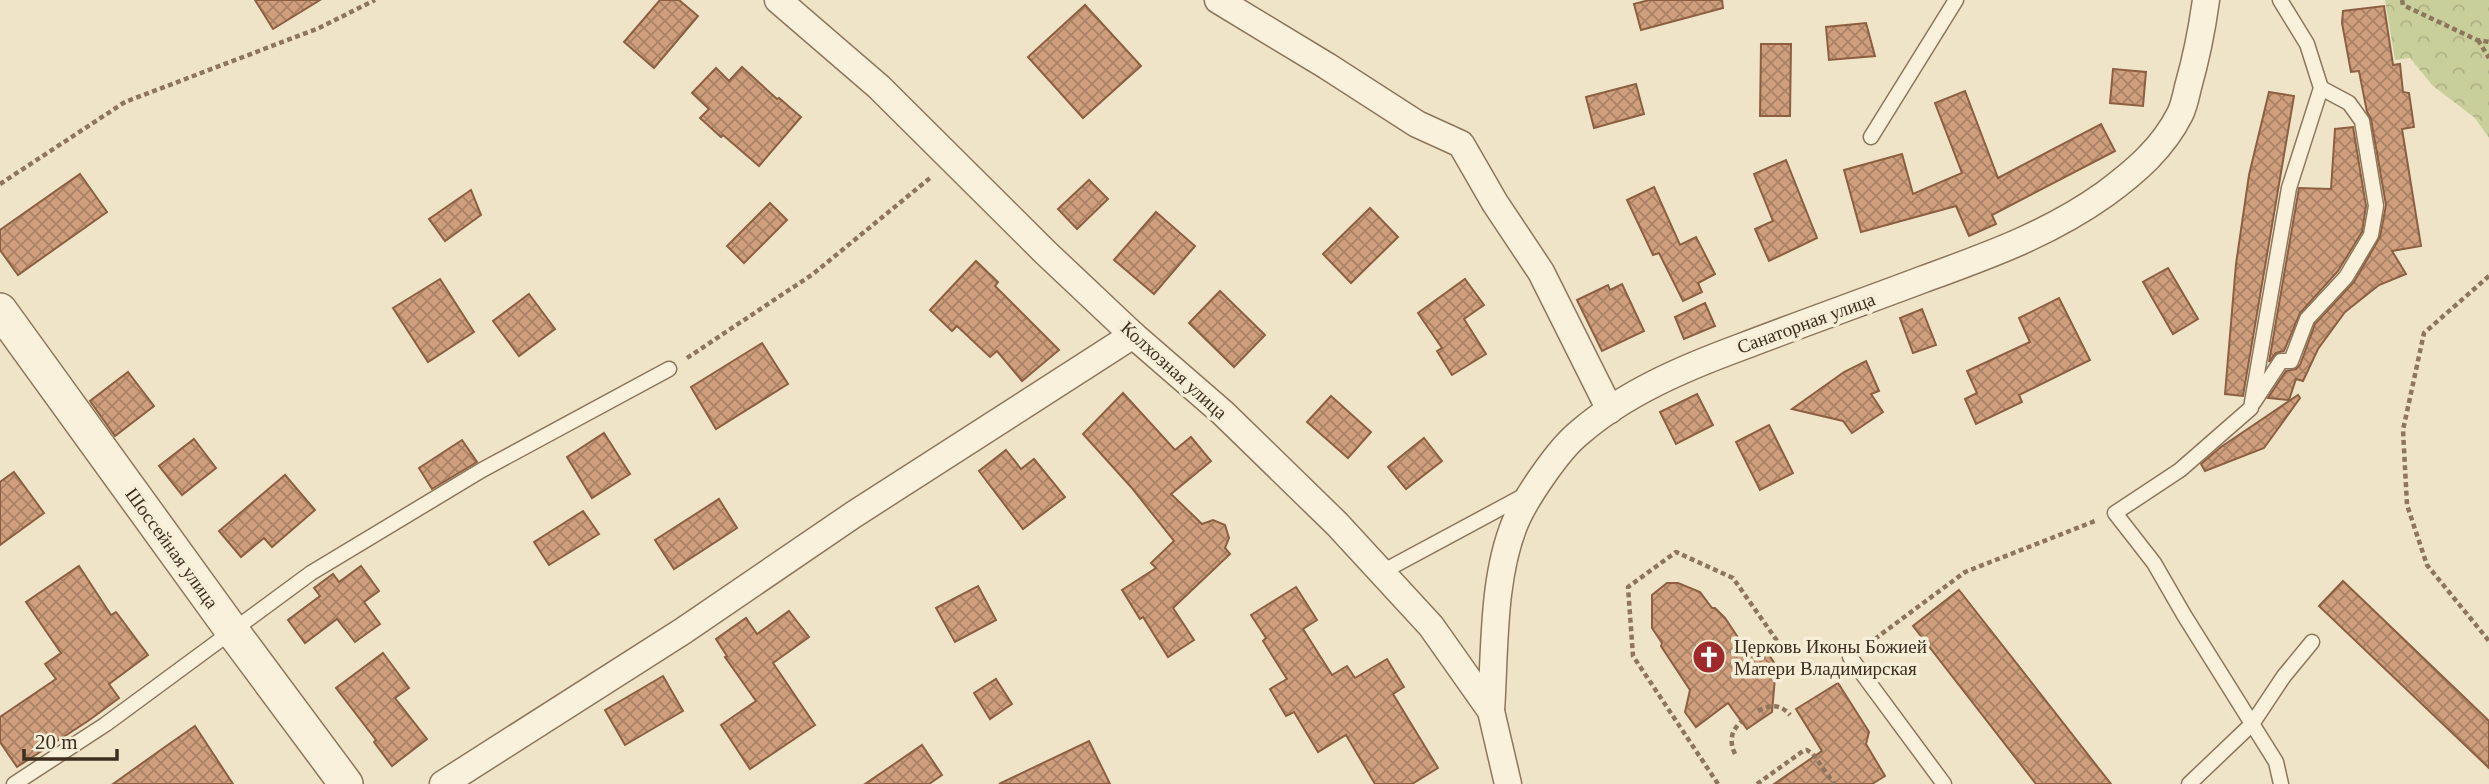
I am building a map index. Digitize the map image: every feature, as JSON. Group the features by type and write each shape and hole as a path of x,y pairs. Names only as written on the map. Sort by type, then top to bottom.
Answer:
{"street":[{"name":"Колхозная улица","path":"778,0 879,87 1046,253 1133,335 1223,413 1337,524 1382,572 1431,626 1491,711 1508,784"},
{"path":"1218,0 1327,65 1417,124 1461,144 1495,203 1541,272 1610,410"},
{"name":"Санаторная улица","path":"1491,711 1499,588 1506,548 1516,521 1535,490 1578,433 1610,410 1662,380 1707,360 1995,253 2050,229 2089,205 2127,178 2158,149 2182,112 2206,0"},
{"name":"Шоссейная улица","path":"0,310 346,784"},
{"path":"443,784 649,654 853,515 1133,335"}],"lane":[{"path":"1871,137 1956,0"},
{"path":"2250,408 2289,188 2321,89 2307,44 2280,0"},
{"path":"2281,784 2276,762 2154,563 2115,513 2180,470 2250,408 2281,361 2291,361 2307,319 2346,277 2371,235 2376,206 2362,121 2349,103 2321,89"},
{"path":"14,784 106,724 311,573 482,470 669,369"},
{"path":"1382,572 1535,490"},
{"path":"2189,784 2252,724 2284,676 2312,642"},
{"path":"1850,657 1944,784"}],"path":[{"path":"0,184 125,102 319,28 375,0"},
{"path":"2402,0 2403,5 2477,40 2489,42"},
{"path":"2477,40 2489,58"},
{"path":"669,369 813,274 952,160"},
{"path":"2489,276 2424,332 2403,430 2407,505 2427,565 2489,641"},
{"path":"1850,657 1965,572 2115,513"},
{"path":"1718,784 1633,656 1628,587 1676,552 1733,578 1787,655"},
{"path":"1758,711 1776,706 1790,715"},
{"path":"1735,754 1731,744 1732,736 1741,722"},
{"path":"1757,784 1803,751 1812,754 1834,784"}],"green space":[{"path":"2385,0 2489,0 2489,138 2475,118 2433,86 2410,58 2395,60"}],"building":[{"path":"255,0 320,0 273,29"},
{"path":"660,0 679,0 698,16 654,68 624,42"},
{"path":"1649,0 1722,0 1723,8 1641,30 1634,4"},
{"path":"1085,5 1141,66 1083,118 1028,57"},
{"path":"2384,6 2393,65 2400,64 2403,92 2409,93 2414,127 2402,129 2421,246 2392,251 2406,274 2379,285 2345,312 2318,349 2303,381 2296,379 2289,400 2268,398 2286,371 2296,369 2300,365 2315,324 2354,282 2380,237 2386,205 2371,119 2367,112 2359,71 2351,72 2342,23 2343,11"},
{"path":"1866,23 1875,56 1829,60 1826,27"},
{"path":"1761,44 1791,44 1790,116 1760,116"},
{"path":"742,67 801,117 759,166 700,118 709,109 692,93 716,68 729,81"},
{"path":"2113,69 2146,72 2143,106 2110,103"},
{"path":"1636,84 1644,114 1594,128 1586,97"},
{"path":"1965,91 1998,178 2101,124 2115,151 1992,215 1996,224 1969,236 1956,206 1861,232 1844,170 1902,154 1913,194 1962,173 1935,103"},
{"path":"2269,92 2294,96 2243,396 2225,394 2236,264 2249,175"},
{"path":"2353,127 2366,206 2362,232 2338,271 2300,313 2284,351 2276,353 2269,362 2299,188 2331,189 2335,129"},
{"path":"1786,160 1817,238 1769,261 1755,229 1773,221 1754,174"},
{"path":"80,174 107,212 18,275 0,250 0,230"},
{"path":"1089,180 1108,199 1077,229 1058,209"},
{"path":"1654,187 1680,245 1696,237 1715,274 1698,283 1702,292 1683,301 1659,253 1653,255 1627,200"},
{"path":"471,190 481,215 445,241 429,219"},
{"path":"770,203 787,220 744,263 727,246"},
{"path":"1370,208 1398,237 1351,283 1323,254"},
{"path":"1156,212 1195,246 1154,294 1114,260"},
{"path":"976,261 998,282 995,286 1059,350 1022,381 997,351 990,357 957,326 952,331 930,310"},
{"path":"2168,268 2198,319 2173,334 2143,282"},
{"path":"440,279 474,332 428,362 393,308"},
{"path":"1465,279 1484,305 1464,319 1486,354 1452,375 1437,351 1442,348 1418,313"},
{"path":"1622,284 1644,331 1602,351 1577,300 1608,285 1610,290"},
{"path":"1220,291 1265,335 1234,367 1189,323"},
{"path":"529,294 555,329 519,356 493,321"},
{"path":"2059,298 2090,360 2019,395 2022,402 1976,424 1965,399 1977,393 1967,371 2030,342 2019,318"},
{"path":"1705,303 1715,326 1684,339 1675,317"},
{"path":"1922,309 1936,345 1913,353 1900,318"},
{"path":"762,343 788,384 716,429 691,387"},
{"path":"1866,361 1879,391 1871,394 1883,412 1852,433 1843,421 1792,409 1844,372"},
{"path":"128,372 154,406 115,436 90,401"},
{"path":"1123,393 1175,450 1191,437 1211,461 1171,494 1202,524 1213,520 1225,525 1229,538 1225,548 1230,554 1173,608 1194,640 1168,657 1122,590 1156,568 1151,563 1174,541 1131,487 1083,434"},
{"path":"1697,394 1713,425 1676,444 1660,412"},
{"path":"2298,395 2300,398 2264,448 2205,471 2201,464 2221,447"},
{"path":"1331,396 1371,432 1348,458 1307,422"},
{"path":"1769,425 1793,473 1760,490 1736,442"},
{"path":"604,433 630,474 592,498 567,457"},
{"path":"1424,438 1442,461 1406,489 1388,467"},
{"path":"194,439 216,468 182,495 159,466"},
{"path":"462,440 477,462 432,489 419,468"},
{"path":"1006,450 1021,469 1034,459 1065,497 1023,529 979,471"},
{"path":"14,472 44,513 0,545 0,482"},
{"path":"285,475 315,510 272,547 264,538 241,557 219,531"},
{"path":"719,499 737,528 674,569 655,540"},
{"path":"583,511 599,534 549,565 534,542"},
{"path":"79,566 111,615 116,612 148,655 109,684 119,698 17,767 0,742 0,717 56,679 45,664 61,653 26,602"},
{"path":"361,566 379,591 364,602 380,624 355,642 337,619 305,643 288,620 320,596 314,588 333,574 339,582"},
{"path":"2343,581 2489,721 2489,768 2319,606"},
{"name":"Церковь Иконы Божией Матери Владимирская","path":"1667,583 1678,583 1700,592 1712,608 1725,618 1747,651 1769,655 1776,666 1772,712 1747,729 1728,703 1696,727 1685,712 1690,690 1652,628 1652,595"},
{"path":"978,586 996,620 955,642 936,608"},
{"path":"1296,587 1317,620 1303,629 1332,675 1347,666 1355,678 1387,659 1404,687 1393,694 1438,768 1412,784 1375,784 1346,735 1318,752 1294,712 1286,716 1270,689 1287,679 1263,641 1266,638 1251,615"},
{"path":"1959,590 2111,784 2036,784 1913,626"},
{"path":"789,611 809,637 773,663 815,725 750,769 721,725 756,701 725,657 727,656 716,639 746,618 757,634"},
{"path":"383,653 409,688 395,698 427,739 392,766 374,742 376,740 336,688"},
{"path":"663,676 683,711 625,745 605,710"},
{"path":"996,679 1012,704 990,719 974,693"},
{"path":"1838,683 1869,732 1866,744 1885,776 1872,784 1774,784 1822,751 1796,709"},
{"path":"195,726 233,784 113,784 162,749"},
{"path":"1089,741 1110,784 999,784"},
{"path":"922,745 942,775 929,784 865,784"}],"place":[{"name":"Церковь Иконы Божией Матери Владимирская","path":"1709,657"}]}
